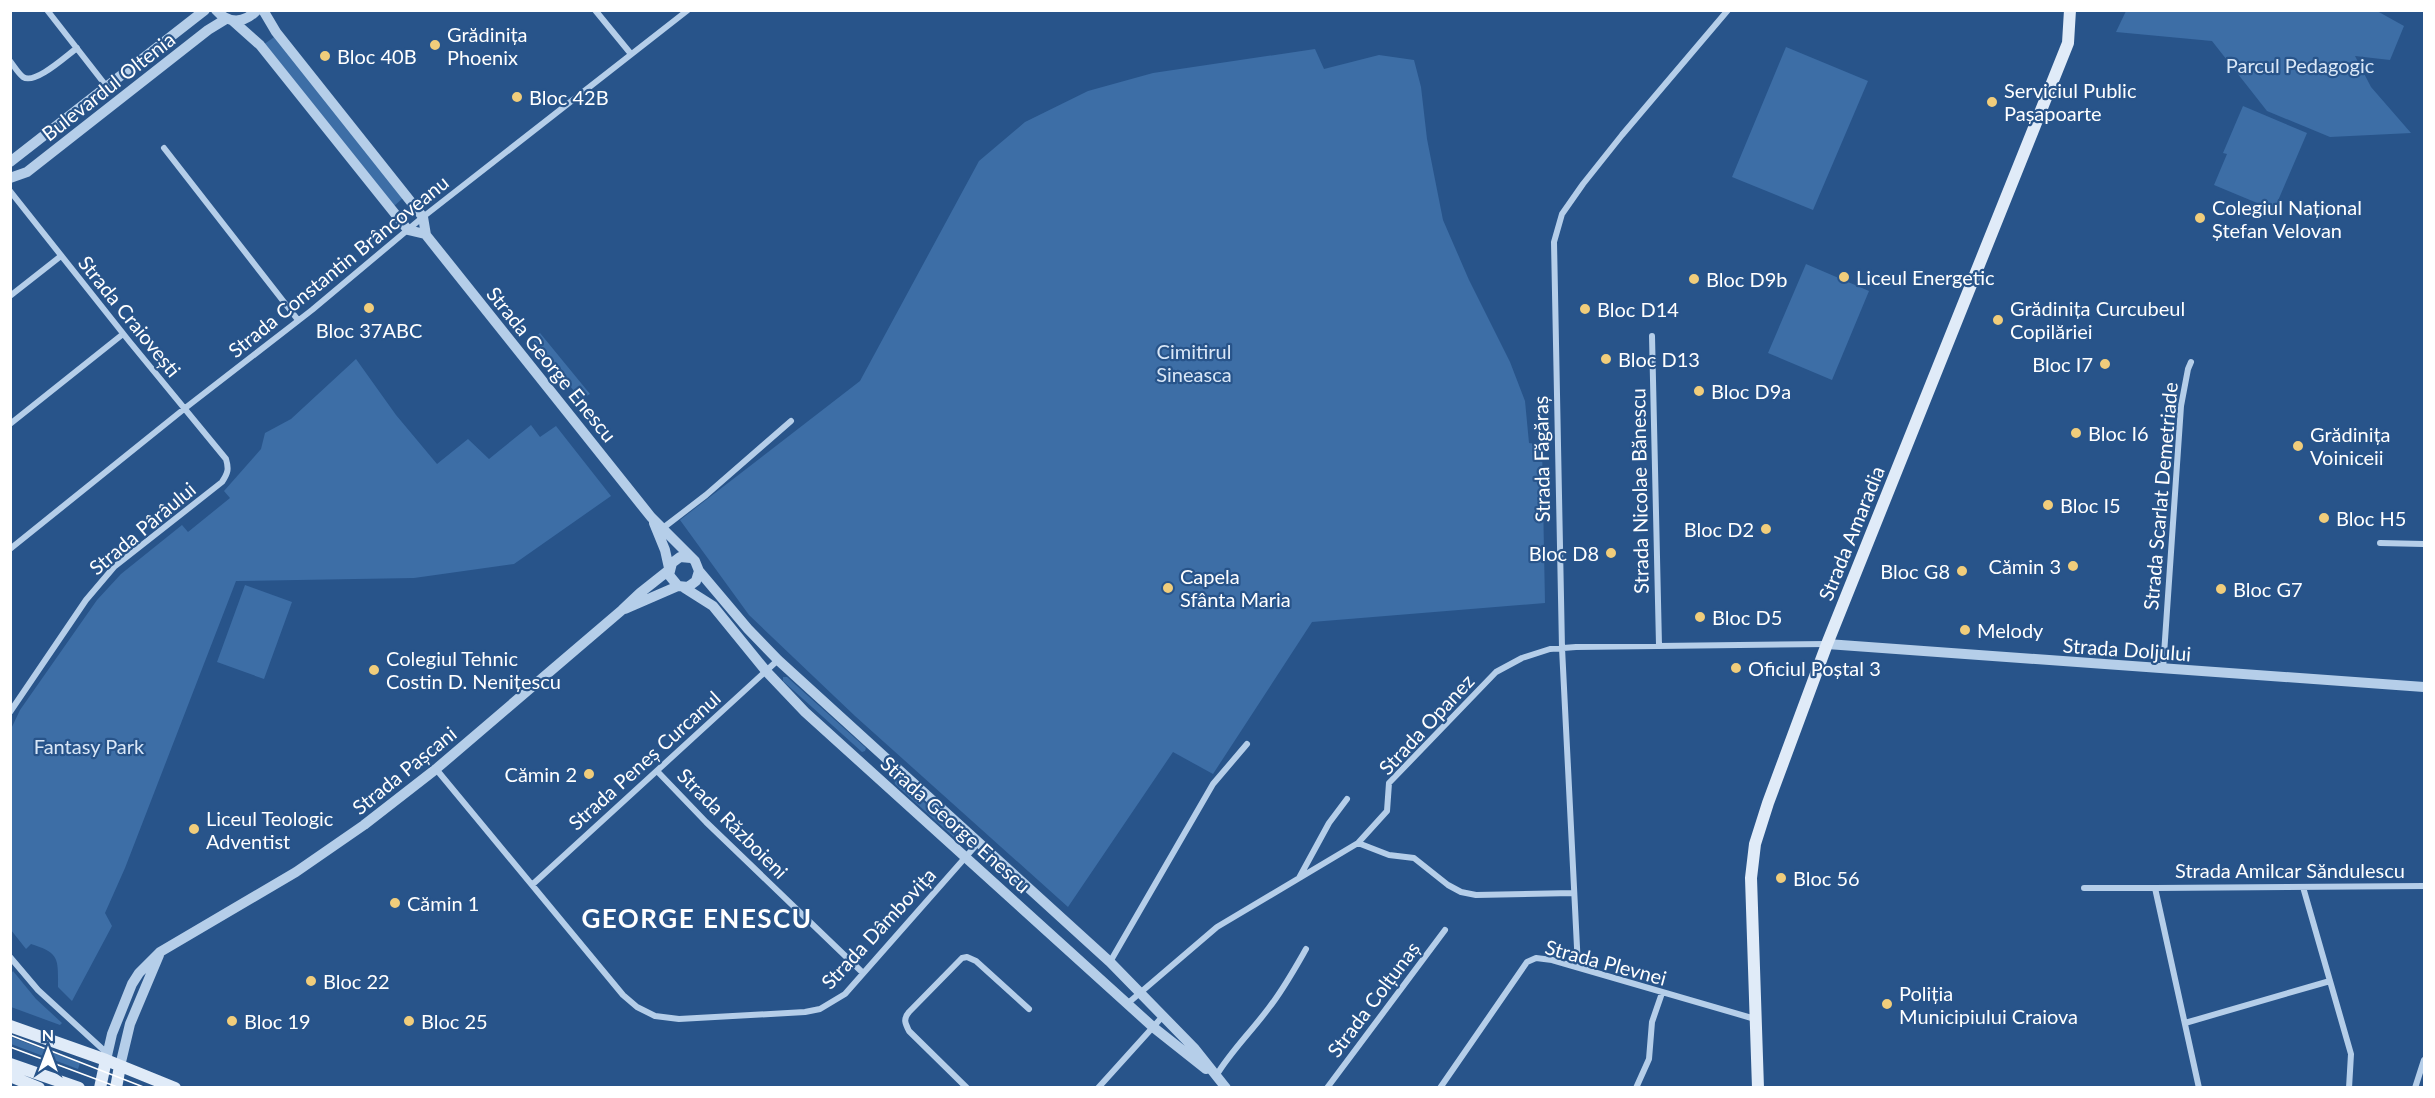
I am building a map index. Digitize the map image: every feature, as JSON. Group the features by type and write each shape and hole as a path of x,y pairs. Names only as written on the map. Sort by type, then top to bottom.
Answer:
{"main road":[{"name":"Strada Amaradia","path":"1758,1088 1752,863 1768,803 1827,644 2061,62 2068,43 2070,10"},
{"path":"10,1026 107,1057 120,1065 175,1088"},
{"path":"100,1088 107,1057"},
{"path":"10,1064 79,1088"},
{"path":"116,1088 120,1065"},
{"path":"10,1076 39,1088"}],"street":[{"path":"47,10 107,87"},
{"name":"Bulevardul Oltenia","path":"10,162 205,10"},
{"path":"216,10 260,45 408,230 425,234 423,217 276,32 263,10"},
{"name":"Bulevardul Oltenia","path":"10,178 27,172 208,30 230,20 245,19 257,10"},
{"path":"596,10 631,54"},
{"name":"Strada Constantin Brâncoveanu","path":"10,549 298,320 423,217 688,10"},
{"name":"Strada Făgăraș","path":"1578,967 1562,648 1554,242 1562,214 1583,184 1728,10"},
{"path":"10,61 22,76 31,79 39,76 77,48"},
{"path":"164,148 298,320"},
{"name":"Strada Craiovești","path":"10,191 225,459"},
{"name":"Strada George Enescu","path":"425,234 651,517 690,558"},
{"path":"10,296 61,256"},
{"path":"10,424 123,334"},
{"name":"Strada Nicolae Bănescu","path":"1652,336 1659,645"},
{"name":"Strada Scarlat Demetriade","path":"2163,669 2181,406 2188,369 2192,362"},
{"path":"663,528 706,495 791,421"},
{"name":"Strada Pârâului","path":"10,712 86,600 114,567 222,482 228,474 225,459"},
{"name":"Strada George Enescu","path":"651,517 665,550 669,569"},
{"path":"2380,543 2424,544"},
{"path":"680,557 690,558 695,561 699,571 696,581 693,585 680,587 670,579 669,569 672,563 680,557"},
{"name":"Strada Pașcani","path":"107,1057 112,1034 132,984 160,952 296,872 364,825 436,769 669,569"},
{"name":"Strada George Enescu","path":"699,571 748,629 778,660 1110,962 1195,1049 1226,1088"},
{"name":"Strada George Enescu","path":"680,587 712,606 766,671 805,712 1153,1028 1216,1077"},
{"name":"Strada Pașcani","path":"622,610 680,587"},
{"name":"Strada Opanez","path":"1127,1004 1204,936 1358,843 1387,811 1389,783 1496,672 1522,658 1550,649 1562,648 1827,644"},
{"name":"Strada Doljului","path":"1827,644 2424,687"},
{"name":"Strada Peneș Curcanul","path":"533,884 778,660"},
{"path":"1110,962 1213,784 1246,744"},
{"name":"Strada Dâmbovița","path":"436,769 623,994 637,1007 655,1016 679,1019 805,1012 833,1003 863,973 978,843"},
{"name":"Strada Războieni","path":"657,771 706,822 863,973"},
{"path":"1298,880 1329,822 1347,799"},
{"path":"1358,843 1389,855 1414,858 1448,885 1461,892 1476,895 1573,893"},
{"name":"Strada Amilcar Săndulescu","path":"2084,888 2424,886"},
{"path":"2303,887 2351,1054 2349,1088"},
{"name":"Strada Amilcar Săndulescu","path":"2155,888 2199,1088"},
{"name":"Strada Colțunaș","path":"1327,1088 1445,930"},
{"path":"1216,1077 1233,1050 1268,1010 1286,985 1306,949"},
{"path":"120,1065 130,1024 160,952"},
{"path":"10,957 38,990 107,1057"},
{"path":"967,1088 909,1031 905,1017 962,958 967,957 976,961 1029,1009"},
{"name":"Strada Plevnei","path":"1440,1088 1527,962 1536,958 1578,967 1755,1019"},
{"path":"2185,1023 2330,981"},
{"path":"1636,1088 1650,1059 1652,1022 1662,993"},
{"path":"1098,1088 1163,1016"},
{"path":"2415,1088 2424,1060"}],"green space":[{"name":"Parcul Pedagogic","path":"2126,11 2377,11 2404,26 2390,60 2355,56 2371,87 2411,133 2330,137 2267,111 2212,41 2116,32"},
{"path":"277,35 404,197 393,207 263,45"},
{"path":"1786,47 1868,81 1813,210 1732,177"},
{"name":"Cimitirul Sineasca","path":"1315,49 1324,69 1379,55 1414,60 1421,87 1427,139 1443,220 1469,280 1510,362 1525,401 1529,443 1542,445 1545,603 1312,622 1213,774 1173,752 1068,907 855,716 749,615 680,520 860,381 979,161 1025,122 1088,91 1153,73"},
{"path":"2243,106 2307,133 2274,210 2214,185 2227,154 2223,153"},
{"path":"1806,264 1869,291 1832,380 1768,353"},
{"path":"540,333 590,394 583,398 579,397 534,342 534,338"},
{"name":"Fantasy Park","path":"356,359 396,415 437,464 468,439 489,459 531,425 540,437 556,426 611,496 514,564 414,578 236,581 125,868 105,913 112,926 72,1001 58,987 57,963 52,954 31,944 26,949 11,930 11,729 20,710 97,600 121,574 182,525 188,532 230,498 224,491 261,449 265,433 291,419"},
{"path":"245,585 292,602 264,679 217,662"},
{"path":"783,677 787,677 866,748 865,751 862,752 783,681"},
{"path":"894,777 898,778 958,834 959,838 955,838 895,784"},
{"path":"13,971 36,999 62,1023 60,1025 11,1007 11,974"},
{"path":"11,1037 80,1063 78,1069 11,1044"}],"tram line":[{"path":"10,1035 146,1088"},
{"path":"10,1047 120,1088"}],"place":[{"name":"Grădinița Phoenix","path":"435,45"},
{"name":"Bloc 40B","path":"325,56"},
{"name":"Bloc 42B","path":"517,97"},
{"name":"Serviciul Public Pașapoarte","path":"1992,102"},
{"name":"Colegiul Național Ștefan Velovan","path":"2200,218"},
{"name":"Liceul Energetic","path":"1844,277"},
{"name":"Bloc D9b","path":"1694,279"},
{"name":"Bloc 37ABC","path":"369,308"},
{"name":"Bloc D14","path":"1585,309"},
{"name":"Grădinița Curcubeul Copilăriei","path":"1998,320"},
{"name":"Bloc D13","path":"1606,359"},
{"name":"Bloc I7","path":"2105,364"},
{"name":"Bloc D9a","path":"1699,391"},
{"name":"Bloc I6","path":"2076,433"},
{"name":"Grădinița Voiniceii","path":"2298,446"},
{"name":"Bloc I5","path":"2048,505"},
{"name":"Bloc H5","path":"2324,518"},
{"name":"Bloc D2","path":"1766,529"},
{"name":"Bloc D8","path":"1611,553"},
{"name":"Cămin 3","path":"2073,566"},
{"name":"Bloc G8","path":"1962,571"},
{"name":"Capela Sfânta Maria","path":"1168,588"},
{"name":"Bloc G7","path":"2221,589"},
{"name":"Bloc D5","path":"1700,617"},
{"name":"Melody","path":"1965,630"},
{"name":"Oficiul Poștal 3","path":"1736,668"},
{"name":"Colegiul Tehnic Costin D. Nenițescu","path":"374,670"},
{"name":"Cămin 2","path":"589,774"},
{"name":"Liceul Teologic Adventist","path":"194,829"},
{"name":"Bloc 56","path":"1781,878"},
{"name":"Cămin 1","path":"395,903"},
{"name":"Bloc 22","path":"311,981"},
{"name":"Poliția Municipiului Craiova","path":"1887,1004"},
{"name":"Bloc 19","path":"232,1021"},
{"name":"Bloc 25","path":"409,1021"}],"district":[{"name":"GEORGE ENESCU","path":"697,918"}]}
